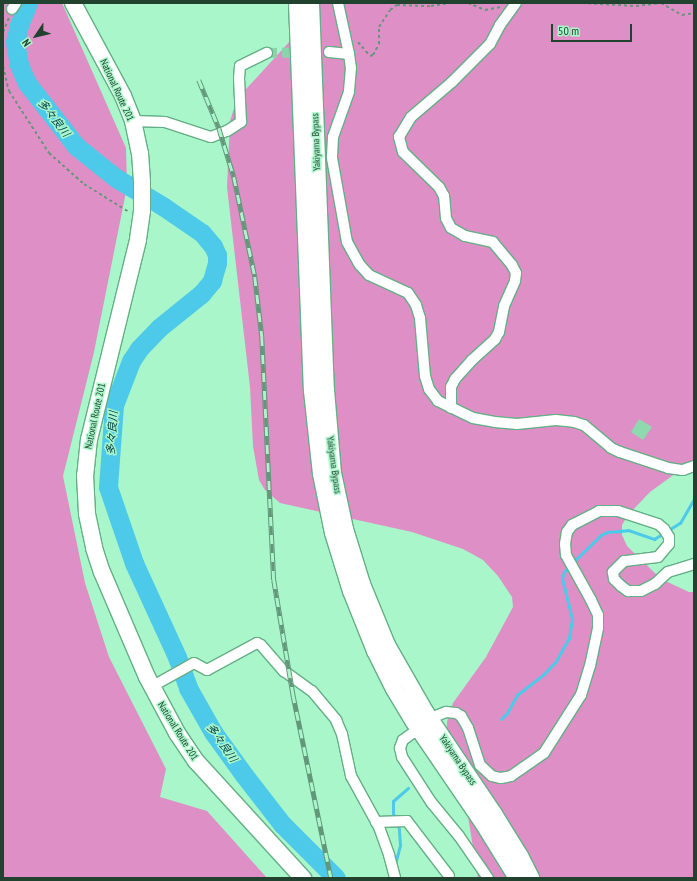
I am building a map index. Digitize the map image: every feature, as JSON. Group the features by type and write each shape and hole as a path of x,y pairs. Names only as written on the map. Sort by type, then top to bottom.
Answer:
{"highway":[{"name":"National Route 201","path":"74,3 122,96 133,121 140,153 142,183 141,216 138,240 89,439 85,475 87,514 94,548 102,572 157,684 177,733 196,761 303,878"},
{"name":"Yakiyama Bypass","path":"297,3 312,391 321,474 333,533 351,591 375,651 394,689 414,722 483,823 517,878"},
{"name":"Yakiyama Bypass","path":"311,3 326,390 333,472 345,529 362,584 387,645 419,701 494,814 520,856 531,878"}],"street":[{"path":"338,3 351,68 349,92 333,137 332,158 347,242 356,260 369,275 408,293 416,305 420,318 425,376 429,390 438,401 473,418 517,424 556,420 574,422 584,425 611,448 620,452 668,468 683,470 694,466"},
{"path":"451,408 451,387 455,379 472,360 495,339 499,332 504,306 515,281 516,272 512,264 494,242 465,236 451,228 446,218 444,196 439,187 403,152 400,137 411,117 452,82 490,44 508,13 516,3"},
{"path":"329,52 349,54"},
{"path":"133,121 165,122 211,137 227,131 241,122 239,78 240,66 267,53"},
{"path":"436,716 446,712 456,713 461,716 468,728 480,765 492,776 501,778 511,776 544,753 548,748 581,695 590,666 598,628 598,615 566,555 566,532 572,525 599,510 618,511 658,524 664,529 669,537 669,544 658,556 624,561 613,572 614,579 628,591 641,591 655,584 668,572 694,564"},
{"path":"157,684 194,664 207,670 257,643 261,645 284,671 312,691 336,720 342,734 351,776 376,822 390,855 395,878"},
{"path":"414,732 403,740 400,748 402,757 431,802 459,836 488,878"},
{"path":"376,822 407,821 449,876"}],"path":[{"path":"356,39 370,56 373,55 379,44 379,27 390,10 398,5 431,6 450,3"},
{"path":"468,3 485,10 498,7 504,8 508,13"},
{"path":"582,3 636,6 661,3 682,15 694,13"},
{"path":"3,32 14,6"},
{"path":"3,66 9,91 49,153 84,184 141,216"}],"shaded area":[{"path":"3,3 62,3 126,148 127,187 94,352 63,476 85,583 109,657 166,769 160,797 207,811 267,878 3,878"},
{"path":"298,3 694,3 694,460 650,492 628,515 622,525 622,535 627,546 661,579 689,592 694,592 694,878 478,878 466,804 446,749 447,722 453,703 486,657 513,607 512,597 498,576 483,560 463,549 412,532 280,503 265,490 259,480 253,446 250,387 227,187 230,121 237,99 291,40"}],"building":[{"path":"639,419 652,427 643,440 631,432"}],"waterway":[{"name":"多々良川","path":"28,3 19,25 15,42 19,65 27,83 76,146 116,178 164,207 202,233 213,246 217,255 217,263 212,281 201,294 159,328 139,349 131,361 114,405 108,487 134,563 177,657 188,688 213,732 282,824 336,878"},
{"path":"573,562 601,535 607,532 628,530 654,539 680,523 694,499"},
{"path":"501,719 507,713 517,695 544,674 556,661 569,638 572,619 562,578 564,572 569,566"},
{"path":"395,864 400,845 399,829 393,813 393,801 408,788"}],"tunnel":[{"path":"267,53 329,52"}],"railway":[{"path":"199,80 219,128 234,177 255,277 262,337 274,580 293,694 331,878"}]}
